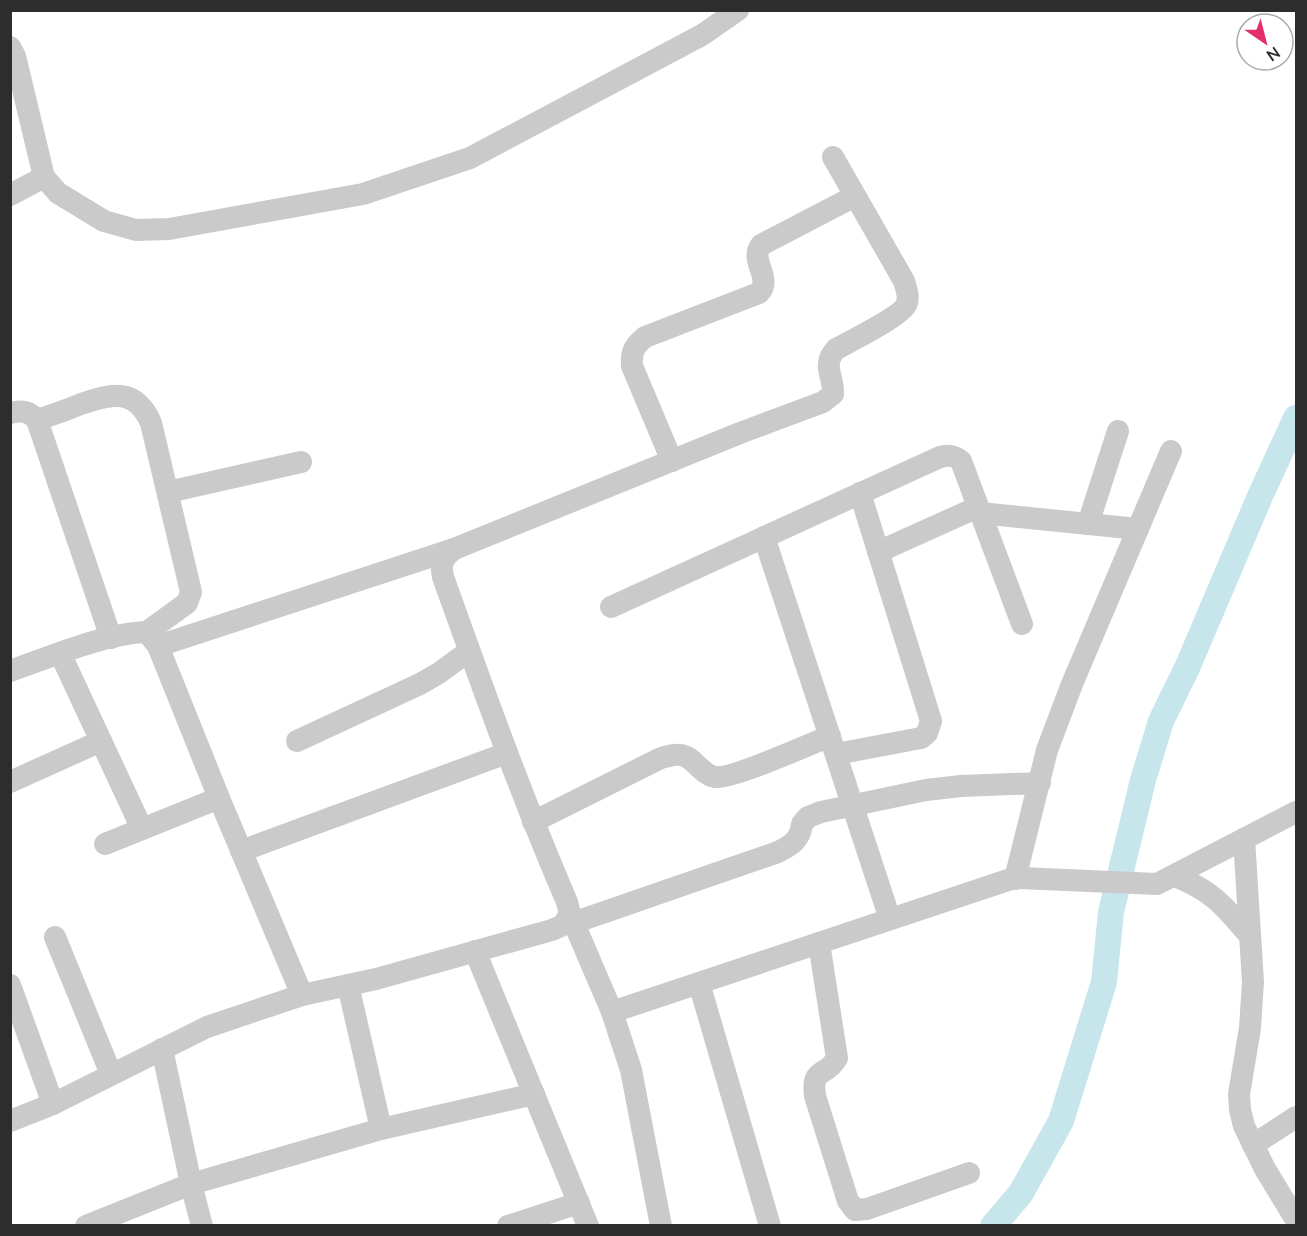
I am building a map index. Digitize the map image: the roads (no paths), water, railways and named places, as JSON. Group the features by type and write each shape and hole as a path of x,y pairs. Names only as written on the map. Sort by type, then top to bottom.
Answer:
{"street":[{"path":"10,47 15,56 44,177 58,193 104,221 136,230 169,229 363,194 470,158 702,34 738,10"},
{"path":"10,671 128,632 153,639 454,549 740,433 823,402 833,394 834,383 828,367 828,357 836,349 898,314 907,305 904,281 833,156"},
{"path":"10,195 44,177"},
{"path":"672,461 632,366 631,354 636,345 645,337 759,293 764,288 756,257 761,245 855,196"},
{"path":"37,420 107,395 137,401 146,410 191,592 187,603 153,639"},
{"path":"10,414 19,411 30,413 37,420 111,638"},
{"path":"1088,524 1118,430"},
{"path":"1015,879 1047,750 1072,684 1171,451"},
{"path":"611,607 940,457 949,455 956,456 961,461 1022,624"},
{"path":"168,492 301,462"},
{"path":"533,822 661,758 680,754 706,774 717,778 833,745 921,738 927,733 931,721 860,494"},
{"path":"878,552 979,510 1138,530"},
{"path":"764,537 890,919"},
{"path":"454,549 444,557 440,565 443,577 533,822 567,902 571,919 612,1012 631,1070 661,1226"},
{"path":"153,639 302,995"},
{"path":"297,741 420,684 439,674 470,651"},
{"path":"60,653 142,829"},
{"path":"10,782 101,741"},
{"path":"241,851 507,753"},
{"path":"10,1120 53,1104 207,1027 302,995 348,985 552,930 571,919 778,852 794,845 801,834 802,824 808,817 821,812 937,789 1040,783"},
{"path":"105,844 219,798"},
{"path":"612,1012 1015,879 1149,884 1165,881 1296,812"},
{"path":"1244,839 1253,982 1250,1028 1239,1094 1240,1110 1244,1126 1265,1169 1296,1220"},
{"path":"1175,876 1214,896 1250,936"},
{"path":"55,937 111,1074"},
{"path":"819,943 837,1058 832,1066 817,1076 813,1082 815,1096 848,1201 855,1210 867,1209 969,1173"},
{"path":"475,951 588,1226"},
{"path":"699,983 770,1226"},
{"path":"10,985 53,1104"},
{"path":"348,985 381,1129"},
{"path":"162,1049 190,1184 202,1226"},
{"path":"86,1226 190,1184 381,1129 534,1094"},
{"path":"1253,1145 1296,1117"},
{"path":"508,1226 579,1203"}],"waterway":[{"path":"993,1226 1021,1193 1061,1121 1104,982 1111,912 1143,780 1161,721 1187,668 1296,418"}]}
